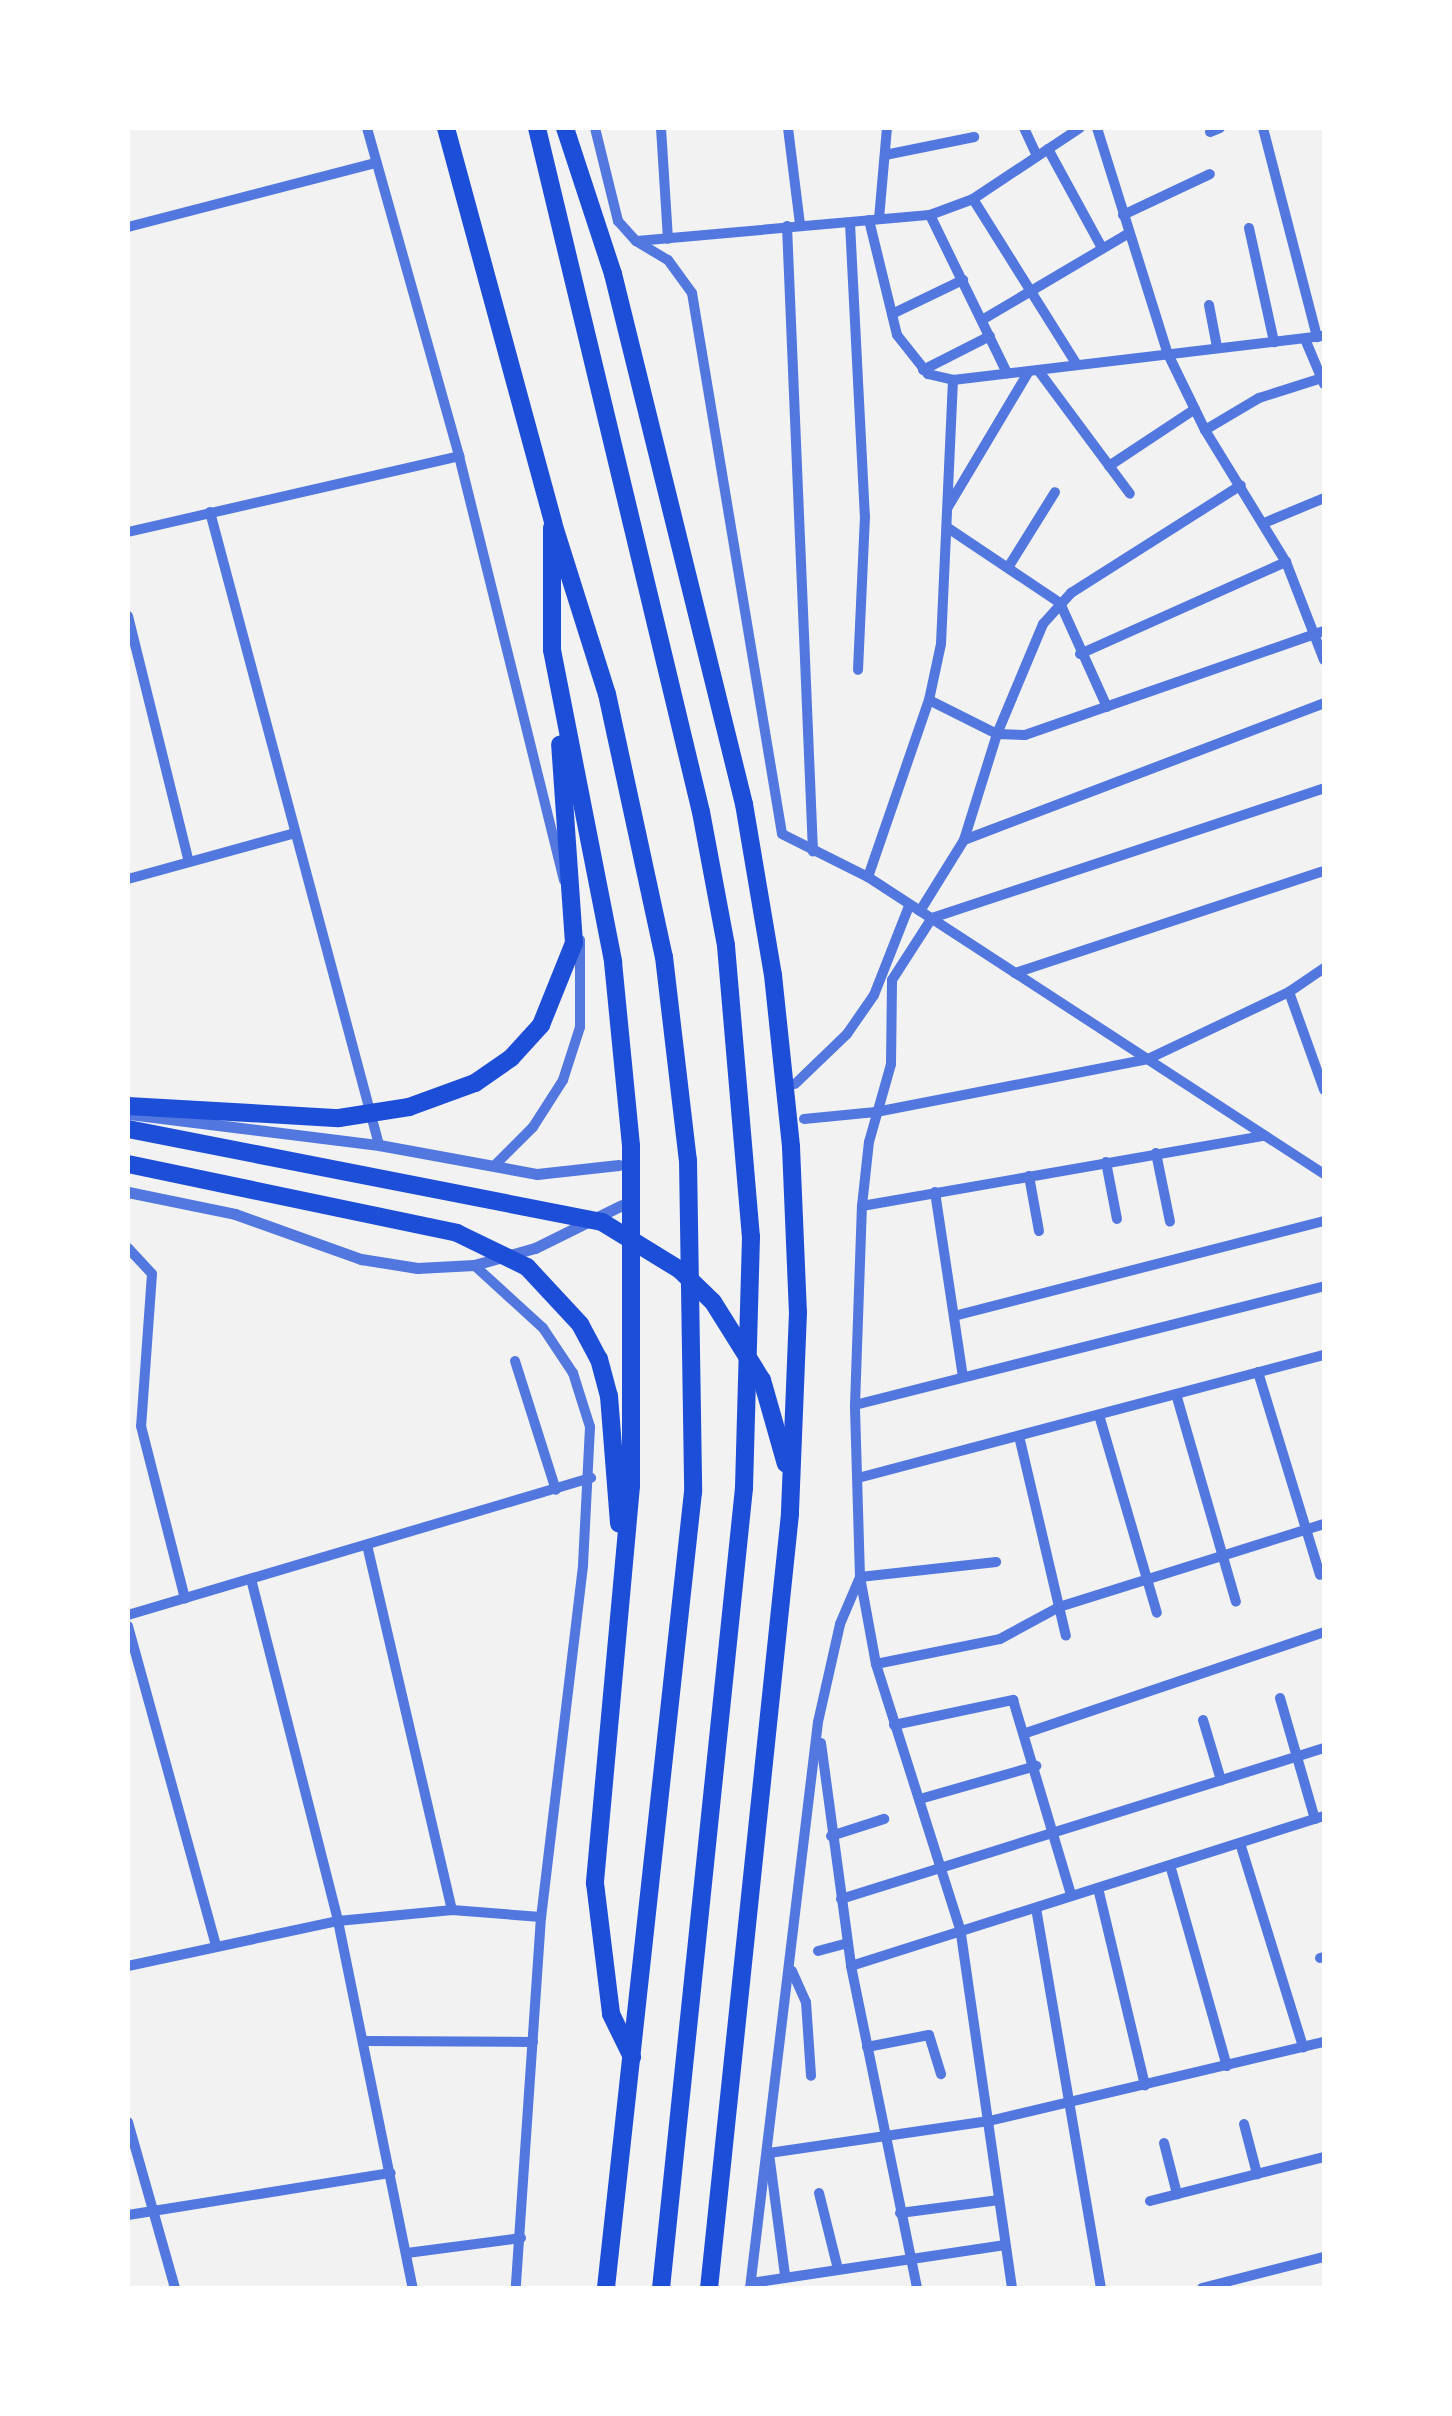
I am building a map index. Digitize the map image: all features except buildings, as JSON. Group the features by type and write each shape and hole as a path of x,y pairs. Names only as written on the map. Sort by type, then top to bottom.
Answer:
{"highway":[{"path":"446,128 553,523 608,694 660,938 693,1245 693,1492 606,2288"},
{"path":"538,128 701,812 726,946 752,1237 744,1488 661,2288"},
{"path":"566,128 613,274 763,906 796,1230 790,1514 709,2288"},
{"path":"128,1106 340,1118 409,1107 475,1083 512,1058 562,986 574,943 548,590 553,523"},
{"path":"557,680 613,962 631,1146 634,1411 623,1584 595,1883 611,2014 633,2060"},
{"path":"128,1129 557,1209 643,1243 691,1281 740,1339 778,1423 790,1514"},
{"path":"128,1164 457,1232 527,1267 556,1293 599,1358 614,1436 623,1584"}],"street":[{"path":"367,128 458,456 530,764 576,918 584,972 580,1027 563,1080 533,1127 494,1166"},
{"path":"595,128 614,208 636,242 668,260 692,293 782,834 868,878 932,918 1324,1174"},
{"path":"661,128 668,238"},
{"path":"788,128 800,224"},
{"path":"887,128 874,220 897,336 924,370 953,380 1167,352 1316,338"},
{"path":"1024,128 1037,156"},
{"path":"636,242 930,215 973,199 1080,128"},
{"path":"1096,128 1167,352 1205,430 1286,562 1320,632 1324,660"},
{"path":"1205,430 1259,398 1323,381 1264,128"},
{"path":"884,155 974,137"},
{"path":"1048,148 1102,248"},
{"path":"128,227 376,163"},
{"path":"1123,215 1210,174"},
{"path":"973,199 1078,365"},
{"path":"930,215 1007,373"},
{"path":"850,223 866,516 858,670"},
{"path":"787,226 813,852"},
{"path":"1249,228 1274,342"},
{"path":"982,320 1128,233"},
{"path":"892,314 962,280"},
{"path":"1208,306 1217,348"},
{"path":"924,370 990,336"},
{"path":"1033,370 1130,494"},
{"path":"948,507 1033,370"},
{"path":"868,878 929,700 945,615 946,424 953,380"},
{"path":"1109,466 1195,409"},
{"path":"128,532 458,456"},
{"path":"795,1084 847,1034 874,994 914,908 964,840 996,734 1029,645 1060,603 1241,485"},
{"path":"1009,566 1056,492"},
{"path":"1264,523 1324,498"},
{"path":"210,512 380,1145"},
{"path":"948,528 1060,603 1107,707"},
{"path":"1080,654 1286,562"},
{"path":"128,616 189,862"},
{"path":"929,700 996,734 1025,736 1320,632"},
{"path":"964,840 1324,702"},
{"path":"1012,2288 961,1932 876,1664 860,1577 855,1405 862,1206 876,1112 891,1064 892,980 932,918 1324,788"},
{"path":"128,879 296,833"},
{"path":"1016,973 1324,871"},
{"path":"804,1119 876,1112 1148,1059 1289,992 1324,968"},
{"path":"1289,992 1319,1058 1324,1090"},
{"path":"128,1114 380,1145 564,1176 619,1165"},
{"path":"862,1206 1266,1136"},
{"path":"1156,1153 1170,1222"},
{"path":"1106,1162 1117,1219"},
{"path":"1028,1176 1039,1232"},
{"path":"128,1192 235,1214 389,1265 474,1265 535,1248 622,1205"},
{"path":"935,1192 963,1378"},
{"path":"954,1316 1324,1221"},
{"path":"128,1248 152,1274 141,1426 185,1598"},
{"path":"474,1265 543,1328 572,1372 590,1427 591,1478 541,1917 516,2288"},
{"path":"855,1405 1324,1286"},
{"path":"858,1478 1324,1355"},
{"path":"515,1362 556,1490"},
{"path":"1258,1372 1320,1575"},
{"path":"1176,1394 1236,1602"},
{"path":"1098,1415 1157,1613"},
{"path":"1019,1436 1066,1636"},
{"path":"128,1614 591,1478"},
{"path":"876,1664 1000,1639 1059,1606 1324,1524"},
{"path":"367,1545 452,1910"},
{"path":"860,1577 996,1562"},
{"path":"860,1577 831,1654 818,1722 751,2286 837,2265 1006,2246"},
{"path":"251,1579 338,1921 414,2288"},
{"path":"128,1626 216,1946"},
{"path":"1026,1733 1324,1632"},
{"path":"851,1966 1320,1817 1280,1698"},
{"path":"894,1725 1006,1699 1018,1705 1071,1895"},
{"path":"1203,1720 1221,1780"},
{"path":"818,1722 851,1966 918,2288"},
{"path":"841,1899 1324,1748"},
{"path":"920,1799 1036,1766"},
{"path":"831,1836 884,1820"},
{"path":"1240,1843 1302,2048"},
{"path":"1170,1865 1227,2066"},
{"path":"1098,1888 1145,2085"},
{"path":"1036,1908 1101,2288"},
{"path":"128,1966 338,1921 452,1910 541,1917"},
{"path":"818,1951 848,1943"},
{"path":"791,1971 804,1992 810,2076"},
{"path":"867,2047 929,2035 940,2074"},
{"path":"364,2041 533,2042"},
{"path":"769,2153 886,2139 988,2121 1324,2042"},
{"path":"128,2122 176,2288"},
{"path":"1244,2124 1256,2174"},
{"path":"1164,2143 1177,2194"},
{"path":"769,2153 785,2275"},
{"path":"1150,2201 1324,2157"},
{"path":"128,2214 391,2173"},
{"path":"819,2193 837,2265"},
{"path":"900,2213 999,2200"},
{"path":"407,2253 521,2238"},
{"path":"1202,2288 1324,2257"}]}
